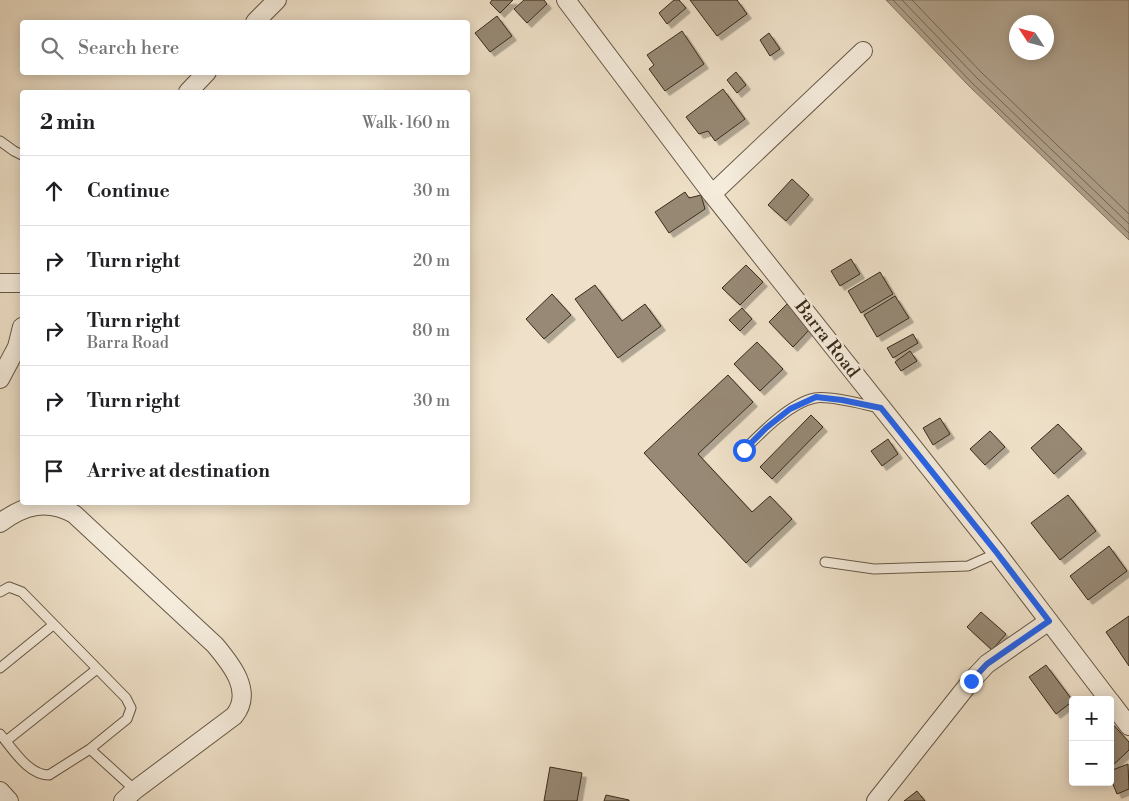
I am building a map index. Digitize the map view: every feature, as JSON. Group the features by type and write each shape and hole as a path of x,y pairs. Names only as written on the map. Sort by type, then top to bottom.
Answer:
{"street":[{"path":"257,20 277,0"},
{"name":"Barra Road","path":"566,0 712,194 997,553 1107,696"},
{"path":"712,194 863,51"},
{"path":"190,90 204,75"},
{"path":"0,283 20,282"},
{"path":"0,379 17,348 20,335"},
{"path":"0,523 28,505"},
{"path":"48,505 62,507 74,514 215,645 230,663 241,684 241,709 234,716 129,795"},
{"path":"876,801 971,681 987,664 1049,621"},
{"name":"Barra Road","path":"1114,705 1129,726"},
{"path":"0,791 9,801"}],"lane":[{"path":"0,141 20,154"},
{"path":"744,450 766,428 790,409 816,397 881,408"},
{"path":"825,562 874,569 968,566 997,553"},
{"path":"0,592 9,587 18,589 126,698 131,708 127,719 90,749 49,775 43,775 31,768 3,737 97,669"},
{"path":"0,668 53,624"},
{"path":"90,749 129,795"}],"water":[{"path":"886,0 1129,0 1129,240 969,86"}],"building":[{"path":"492,0 513,0 500,13 490,3"},
{"path":"524,0 544,0 547,4 527,23 514,9"},
{"path":"674,0 679,0 686,8 667,24 659,13"},
{"path":"690,0 737,0 747,14 717,36"},
{"path":"497,16 512,36 490,52 475,33"},
{"path":"682,31 704,64 665,91 649,69 654,65 647,55"},
{"path":"769,33 780,49 770,56 760,40"},
{"path":"736,72 746,85 737,93 727,80"},
{"path":"723,89 745,119 715,141 708,131 699,134 686,117"},
{"path":"792,179 809,195 786,221 768,205"},
{"path":"685,192 689,198 701,195 705,209 669,233 655,212"},
{"path":"851,259 860,274 840,286 831,271"},
{"path":"746,265 763,282 740,305 722,288"},
{"path":"880,272 893,294 861,313 848,291"},
{"path":"595,285 622,321 645,304 661,326 618,358 575,299"},
{"path":"552,294 571,315 544,339 526,319"},
{"path":"895,296 909,318 877,337 864,315"},
{"path":"787,304 811,328 793,347 769,322"},
{"path":"742,308 752,319 740,331 729,320"},
{"path":"913,334 918,343 893,358 887,348"},
{"path":"757,342 783,369 760,391 734,364"},
{"path":"910,351 917,361 901,371 895,362"},
{"path":"728,375 753,402 698,454 752,512 770,496 792,519 746,563 644,453"},
{"path":"811,415 823,427 772,479 760,467"},
{"path":"940,418 950,434 933,445 923,428"},
{"path":"1058,424 1082,449 1054,474 1031,448"},
{"path":"990,431 1005,447 985,465 970,449"},
{"path":"888,439 898,454 882,466 871,451"},
{"path":"1068,495 1096,531 1060,560 1031,523"},
{"path":"1109,546 1127,571 1088,600 1070,576"},
{"path":"981,612 1006,634 992,650 967,627"},
{"path":"1129,616 1129,666 1106,632"},
{"path":"1046,665 1069,696 1069,704 1056,714 1029,677"},
{"path":"1114,725 1129,742 1129,750 1114,764"},
{"path":"1128,764 1129,789 1117,794 1114,786 1114,769"},
{"path":"550,767 582,773 577,801 544,801"},
{"path":"917,791 925,801 904,801"},
{"path":"606,795 629,800 629,801 604,801"}],"route":[{"path":"744,450 766,428 790,409 816,397 881,408 1049,621 987,664 971,681"}]}
